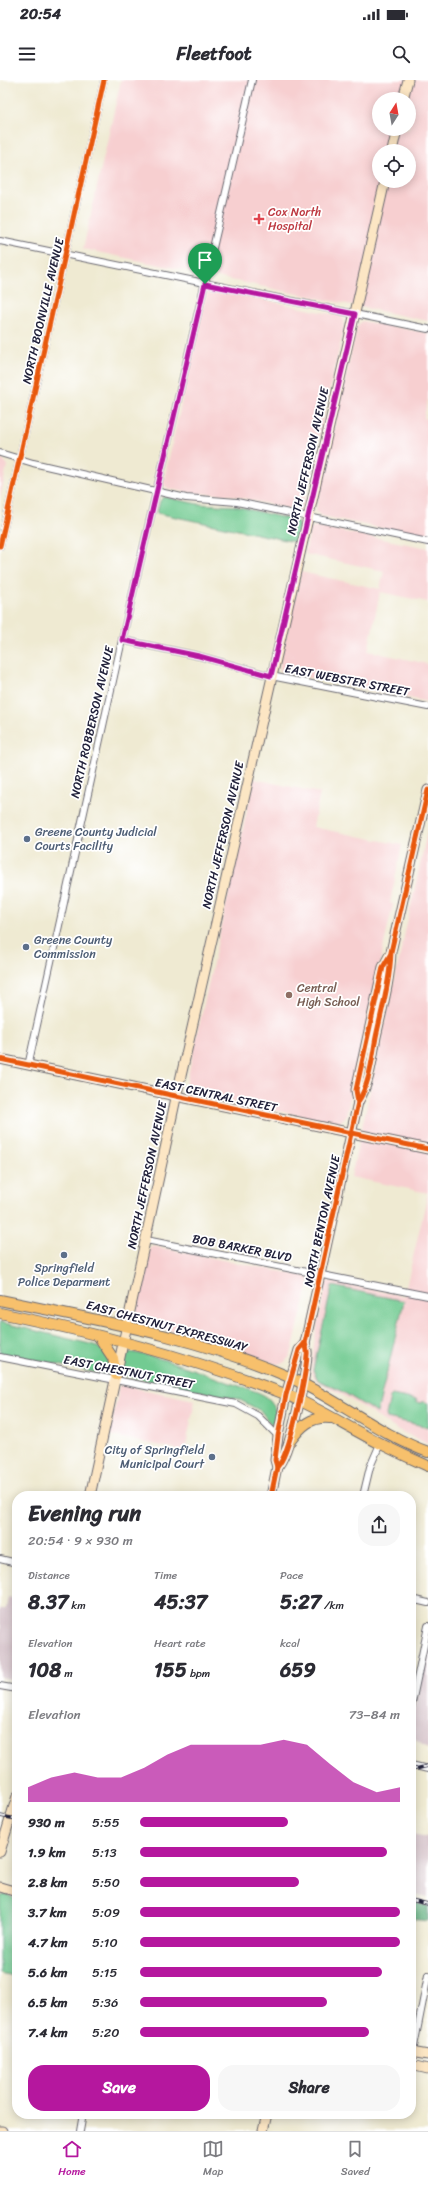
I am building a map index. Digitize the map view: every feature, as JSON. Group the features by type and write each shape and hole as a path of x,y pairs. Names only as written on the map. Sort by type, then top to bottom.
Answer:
{"main road":[{"path":"405,92 408,80"},
{"name":"NORTH JEFFERSON AVENUE","path":"91,1491 176,1098 307,517 383,188"},
{"name":"NORTH BENTON AVENUE","path":"272,1491 277,1467 275,1460 278,1436 286,1395 299,1350 305,1343 358,1102 364,1092 369,1071 391,970 392,952 428,790"},
{"name":"EAST CENTRAL STREET","path":"0,1059 176,1098 428,1149"},
{"name":"EAST CHESTNUT EXPRESSWAY","path":"0,1300 126,1327 235,1356 290,1378 425,1450"},
{"path":"0,1313 99,1336 186,1359 286,1395 336,1418 380,1444 428,1466"},
{"path":"99,1336 113,1358 115,1378"},
{"name":"NORTH BENTON AVENUE","path":"277,1467 282,1463 290,1441 303,1385 308,1354 305,1343"},
{"path":"290,1441 309,1421 324,1417 336,1418"},
{"path":"0,1852 12,1812"},
{"path":"0,1887 12,1891"},
{"path":"416,2053 428,2055"},
{"path":"416,2066 428,2069"},
{"path":"263,2131 266,2119"}],"street":[{"name":"NORTH BOONVILLE AVENUE","path":"0,546 104,80"},
{"name":"NORTH ROBBERSON AVENUE","path":"28,1066 122,640 252,80"},
{"path":"0,241 428,329"},
{"path":"0,453 192,499 237,502 428,542"},
{"name":"EAST WEBSTER STREET","path":"122,640 199,656 271,676 428,707"},
{"name":"BOB BARKER BLVD","path":"146,1240 428,1296"},
{"name":"EAST CHESTNUT STREET","path":"0,1358 115,1378 236,1404 253,1412 278,1436"},
{"path":"364,1491 370,1467 380,1444"},
{"path":"0,1559 12,1562"},
{"path":"416,1600 428,1603"},
{"path":"416,1684 428,1626"},
{"path":"0,1686 12,1688"},
{"path":"416,1766 428,1769"},
{"path":"416,2033 428,1975"},
{"path":"80,2131 82,2119"}],"shaded area":[{"name":"Cox North Hospital","path":"121,80 428,80 428,321 83,249"},
{"path":"217,290 340,316 344,320 344,328 303,505 299,511 229,495 193,493 169,489 163,484 206,295 209,291"},
{"path":"362,321 428,333 428,398 424,418 428,419 428,538 322,516 316,511 357,326"},
{"path":"0,458 3,459 7,466 0,498"},
{"path":"315,526 428,548 428,602 380,592 368,651 428,664 428,702 282,672 280,670 280,663 301,572 380,589 384,571 305,554 310,530"},
{"name":"Central High School","path":"254,779 320,793 313,827 402,845 390,903 393,904 346,1116 338,1124 189,1092 185,1089"},
{"path":"428,828 428,1193 351,1177"},
{"path":"428,1193 428,1444 396,1429 351,1400 317,1381 311,1373 315,1337 327,1281 404,1296"},
{"path":"153,1246 309,1277 309,1283 291,1355 284,1363 276,1364 220,1345 138,1321 136,1316 141,1284 149,1249"},
{"path":"120,1385 195,1400 185,1451 109,1435"},
{"path":"8,1597 12,1598 12,1679 0,1677 0,1609 6,1609"},
{"path":"428,1647 428,1748 416,1740 416,1705"},
{"path":"416,1835 428,1837 428,1897 416,1894"}],"green space":[{"path":"164,497 198,504 235,506 297,521 299,527 295,542 157,513 160,501"},
{"path":"332,1286 404,1301 377,1413 343,1392 318,1380 313,1370"},
{"path":"0,1322 94,1345 102,1350 109,1361 108,1375 0,1353"},
{"path":"127,1352 166,1360 260,1393 271,1401 275,1409 276,1425 274,1429 261,1411 238,1399 125,1376 122,1371"},
{"path":"392,1395 417,1400 416,1402 422,1403 422,1401 428,1403 428,1427 387,1418 386,1415 390,1397"},
{"path":"6,1894 12,1897 12,1976 0,1973 0,1897"},
{"path":"416,1903 428,1906 428,1921 416,1920"}],"railway":[{"path":"416,1769 428,1766"},
{"path":"0,1816 12,1818"},
{"path":"416,1901 428,1904"}],"cycle path":[{"path":"0,546 104,80"},
{"path":"277,1467 282,1460 292,1432 306,1365 307,1352 305,1343 358,1102 362,1095 370,1071 387,984 391,952 428,790"},
{"path":"358,1102 356,1090 383,967 390,955"},
{"path":"0,1059 428,1149"},
{"path":"272,1491 277,1467 275,1460 278,1436 286,1395 299,1350 305,1343"}],"place":[{"name":"Cox North Hospital","path":"259,219"},
{"name":"Greene County Judicial Courts Facility","path":"27,839"},
{"name":"Greene County Commission","path":"26,947"},
{"name":"Central High School","path":"289,995"},
{"name":"Springfield Police Deparment","path":"64,1255"},
{"name":"City of Springfield Municipal Court","path":"212,1457"}],"route":[{"path":"205,284 355,314 271,676 199,656 122,640 205,284"}]}
